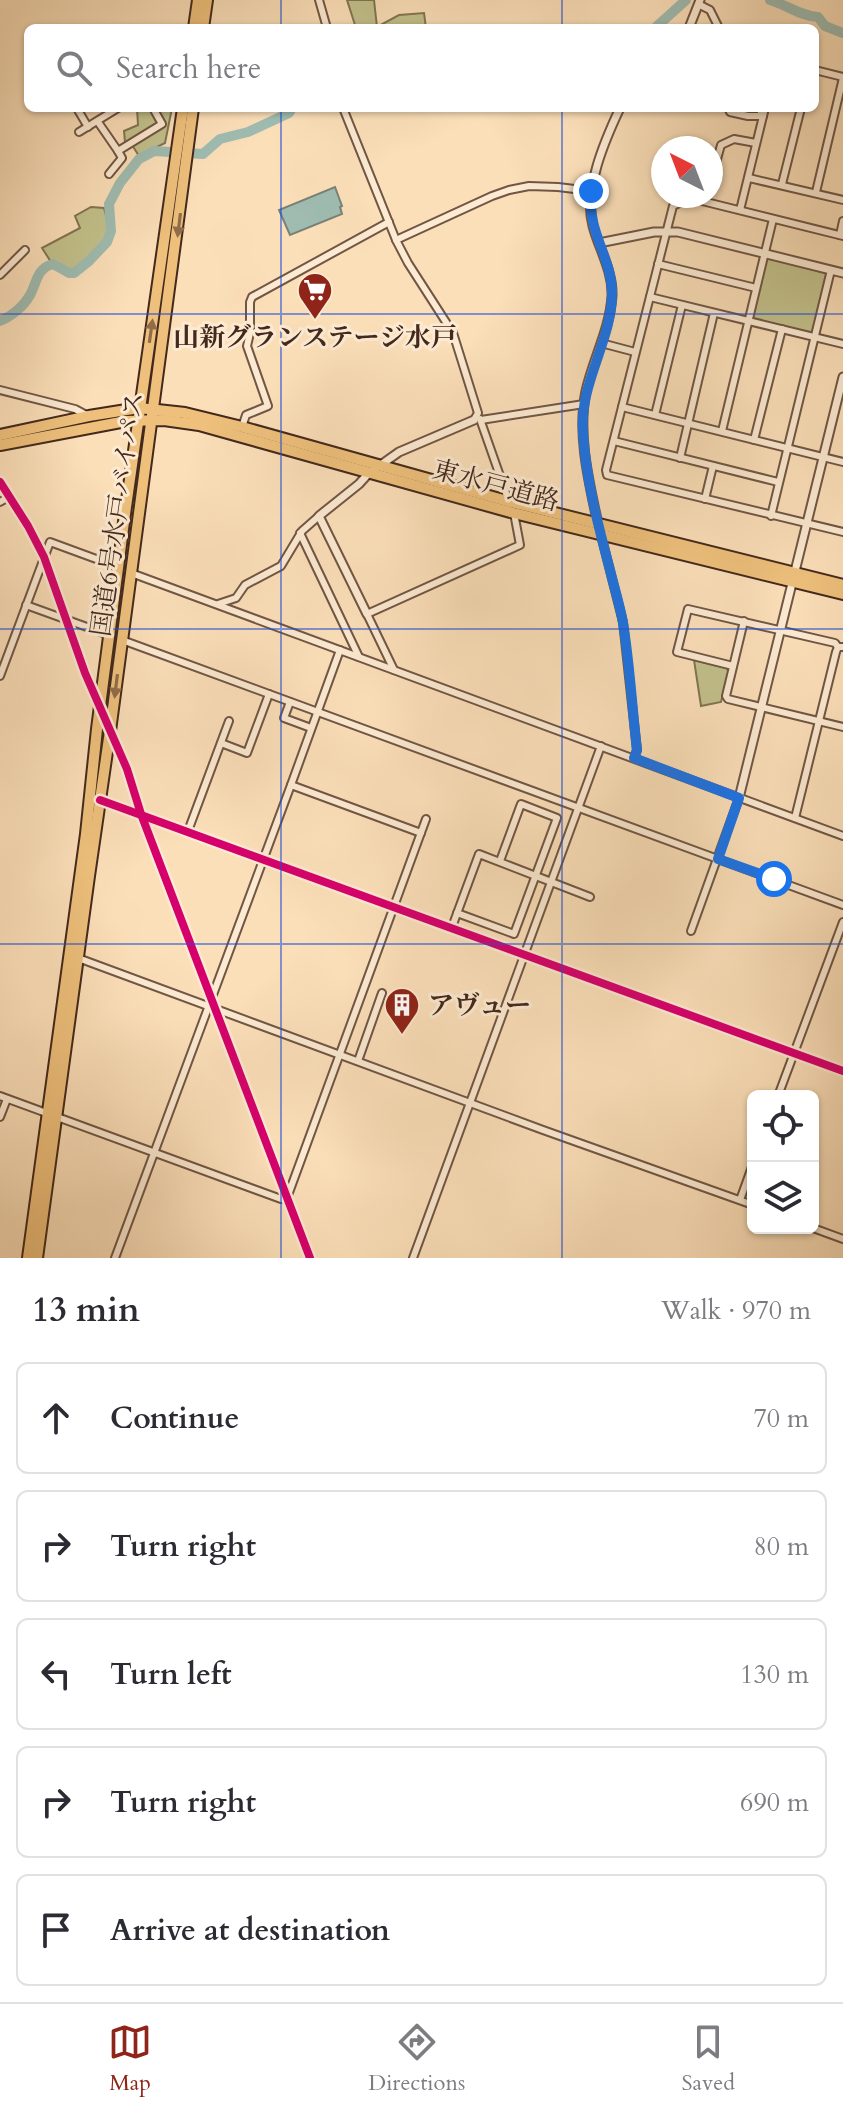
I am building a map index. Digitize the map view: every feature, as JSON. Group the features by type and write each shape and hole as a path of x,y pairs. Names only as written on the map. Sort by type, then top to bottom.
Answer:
{"highway":[{"path":"195,24 198,0"},
{"path":"204,24 207,0"},
{"name":"国道6号水戸バイパス","path":"183,112 183,146"},
{"name":"国道6号水戸バイパス","path":"37,1258 100,708 138,414 183,146 192,112"},
{"name":"国道6号水戸バイパス","path":"28,1258 78,958 110,731 153,414 181,160"},
{"path":"0,435 89,416 138,414"},
{"path":"0,445 138,414"},
{"name":"東水戸道路","path":"138,414 202,417 599,529 793,577 843,585"},
{"name":"東水戸道路","path":"153,414 514,513 599,529"},
{"name":"東水戸道路","path":"793,577 843,594"}],"street":[{"path":"319,0 326,24"},
{"path":"691,24 700,2 710,10 717,24"},
{"path":"816,192 843,78 819,71"},
{"path":"79,112 88,127"},
{"path":"79,132 112,112"},
{"path":"118,151 162,124 155,112"},
{"path":"345,112 396,240 453,333 477,419 507,501"},
{"path":"618,112 591,191 591,219 612,288 610,310 586,389 583,434 599,529 623,622 637,750 634,758"},
{"path":"730,112 748,116 764,112 740,210"},
{"path":"782,184 800,112"},
{"path":"98,122 122,158 109,174"},
{"path":"723,144 734,139 756,143"},
{"path":"749,178 843,200"},
{"path":"396,240 509,190 529,186 591,191"},
{"path":"723,204 842,235 843,221"},
{"path":"672,208 607,475 843,532"},
{"path":"722,431 773,219"},
{"path":"242,427 246,415 268,406 247,346 252,297 389,222"},
{"path":"599,243 654,232 684,233 843,273"},
{"path":"0,275 25,250"},
{"path":"658,264 756,288"},
{"path":"771,516 831,270"},
{"path":"650,297 843,344"},
{"path":"655,415 682,305"},
{"path":"680,458 714,313"},
{"path":"754,440 782,329"},
{"path":"601,343 635,352"},
{"path":"691,931 739,798 843,377"},
{"path":"0,390 75,409 89,416"},
{"path":"218,604 236,598 245,585 281,566 300,533 368,474 399,452 477,419 584,404"},
{"path":"622,407 843,462"},
{"path":"614,441 778,482"},
{"path":"705,499 713,466"},
{"path":"0,482 34,535 44,557 85,673 127,769 211,1005 310,1258"},
{"path":"0,502 9,497"},
{"path":"367,614 520,545 514,513"},
{"path":"319,516 394,670"},
{"path":"300,533 359,657"},
{"path":"0,676 50,542 118,567"},
{"path":"131,573 843,836"},
{"path":"26,605 109,635"},
{"path":"733,666 677,652 688,609 835,643 840,647 818,721 795,818"},
{"path":"744,621 726,696 728,699 843,727"},
{"path":"122,640 843,905"},
{"path":"115,1258 340,650"},
{"path":"221,743 247,753 269,694"},
{"path":"290,702 284,718 311,728"},
{"path":"188,831 229,721"},
{"path":"413,1258 601,746"},
{"path":"291,785 421,833"},
{"path":"100,800 843,1071"},
{"path":"457,913 514,934 557,818 521,804 500,861"},
{"path":"287,1198 426,819"},
{"path":"452,927 479,854 590,897"},
{"path":"780,1090 843,922"},
{"path":"78,958 747,1203"},
{"path":"358,1061 382,993"},
{"path":"0,1117 3,1098 281,1199 287,1198"},
{"path":"740,1200 747,1181"},
{"path":"819,1230 843,1239"}],"shaded area":[{"path":"347,0 374,0 377,24 355,24"},
{"path":"424,13 425,24 382,24 399,15"},
{"path":"137,112 171,112 165,143 139,156 132,145 125,142 124,131 138,125"},
{"path":"335,187 342,214 290,235 279,210"},
{"path":"91,207 104,208 108,222 106,240 98,251 69,271 51,262 42,248 80,228 75,216"},
{"path":"769,258 827,276 810,334 754,321 751,317 765,260"},
{"path":"694,660 729,671 721,702 701,706"}],"waterway":[{"path":"659,24 686,0"},
{"path":"770,0 805,15 818,17 825,26 843,33"},
{"path":"0,321 24,303 38,276 48,266 53,264 74,273 107,242 111,231 109,204 120,183 139,159 154,151 203,154 220,139 248,132 290,112"}],"cycle path":[{"path":"0,482 44,557 85,673 127,769 141,814 310,1258"},
{"path":"100,800 843,1071"}],"place":[{"name":"山新グランステージ水戸","path":"315,321"},
{"name":"アヴュー","path":"402,1036"}],"route":[{"path":"591,191 591,219 609,273 612,299 586,389 583,434 598,524 623,622 637,750 634,758 739,798 718,859 774,879"}]}
